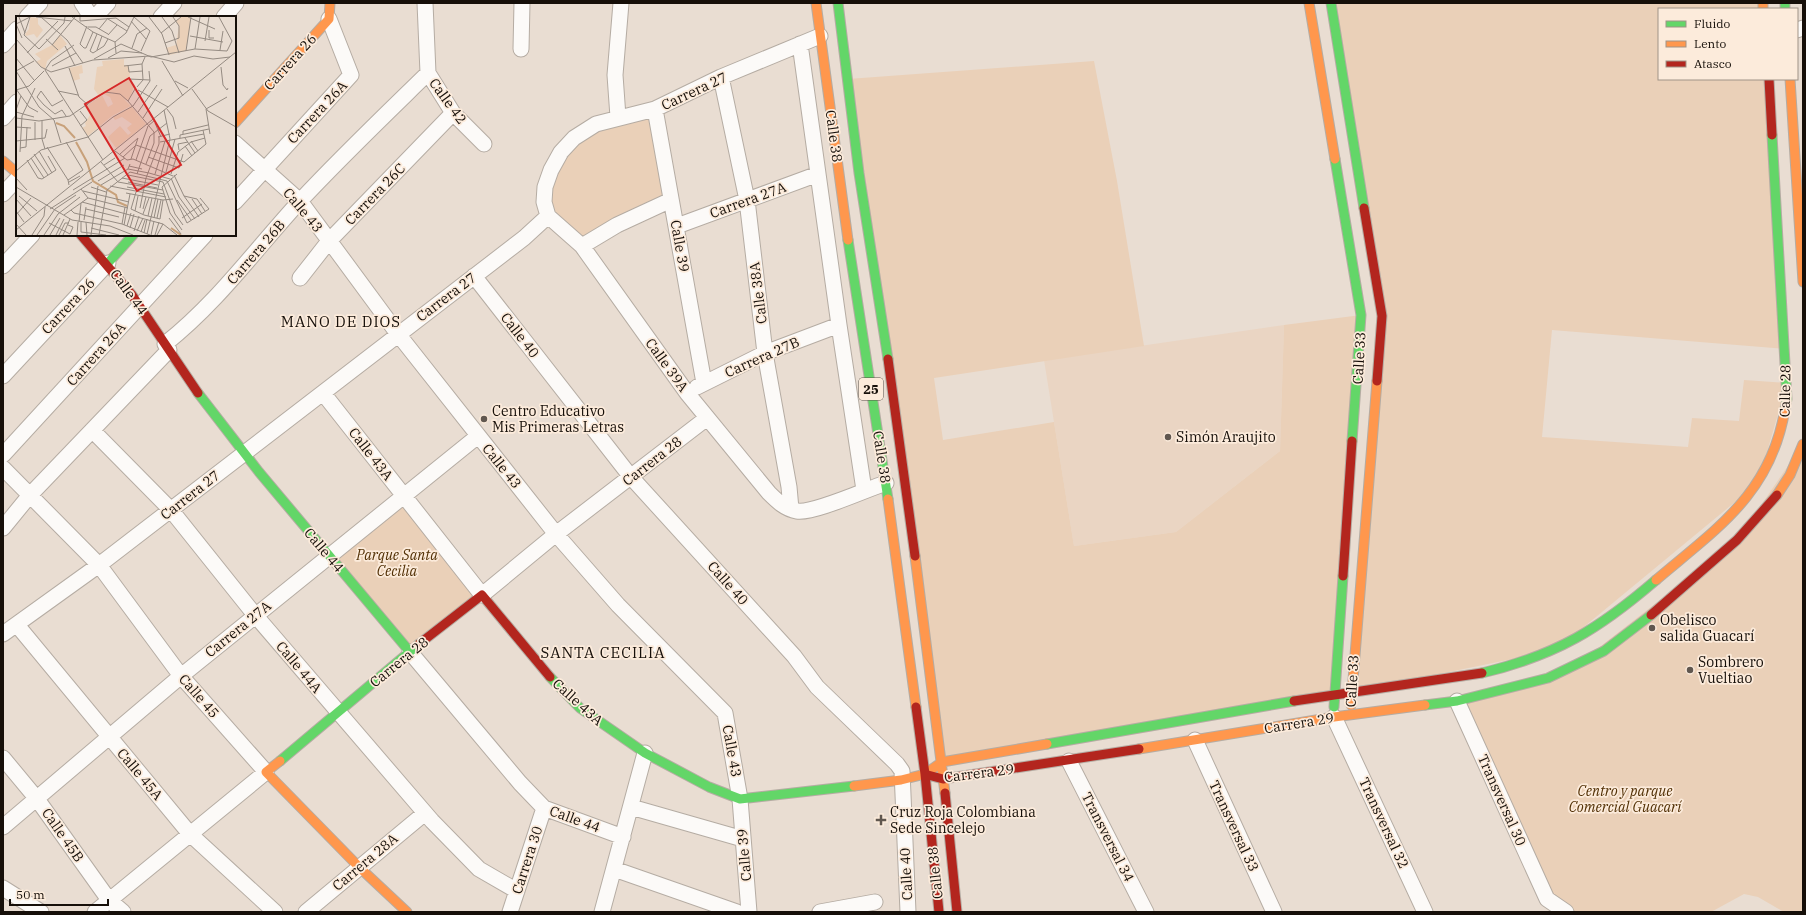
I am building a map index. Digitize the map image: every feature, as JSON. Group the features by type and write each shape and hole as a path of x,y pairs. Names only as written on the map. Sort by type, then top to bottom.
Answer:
{"main road":[{"path":"329,19 330,3"},
{"name":"Calle 38","path":"816,3 851,263 886,483 925,774 939,912"},
{"name":"Calle 38","path":"838,3 859,173 902,452 942,762 958,912"},
{"name":"Calle 33","path":"1309,3 1335,165 1357,283 1361,315 1356,414 1334,694 1334,717"},
{"name":"Calle 33","path":"1330,3 1355,163 1382,316 1350,716"},
{"name":"Carrera 26","path":"236,122 329,19"},
{"name":"Calle 28","path":"1556,650 1591,630 1628,602 1711,532 1745,499 1758,483 1778,446 1784,423 1787,399 1769,80"},
{"path":"1790,80 1803,282"},
{"path":"3,161 16,172"},
{"path":"1335,165 1355,163"},
{"name":"Calle 44","path":"82,236 108,263 140,305 209,408 244,454 410,652"},
{"name":"Carrera 26","path":"108,263 132,236"},
{"name":"Carrera 29","path":"925,774 943,779 1070,761 1334,717 1457,701 1548,678 1604,651 1635,629 1737,540 1777,495 1790,475 1801,452 1803,444"},
{"name":"Calle 43A","path":"482,595 556,684 580,708 645,753 709,788 740,799 901,780 925,774"},
{"name":"Carrera 28","path":"266,772 410,652 482,595"},
{"name":"Carrera 29","path":"925,774 942,762 1334,694 1462,676 1519,663 1556,650"},
{"name":"Calle 45","path":"266,772 359,867 407,912"}],"street":[{"path":"28,16 40,3"},
{"path":"82,3 90,16"},
{"path":"95,16 108,3"},
{"path":"162,16 174,3"},
{"path":"225,16 236,3"},
{"name":"Calle 42","path":"425,3 428,72 453,113 484,144"},
{"path":"521,49 522,3"},
{"path":"618,117 615,75 621,3"},
{"name":"Carrera 26A","path":"236,201 351,75 329,19"},
{"path":"3,45 16,30"},
{"name":"Carrera 27","path":"3,634 99,565 524,238 548,216 544,202 545,187 551,170 561,152 574,138 596,124 618,117 655,109 721,77 820,36"},
{"path":"800,44 839,325 864,490"},
{"name":"Carrera 26B","path":"3,528 30,495 92,430 167,347 211,304 300,202 428,72"},
{"name":"Calle 38A","path":"721,77 747,200 765,352 789,487 790,509"},
{"path":"3,118 16,103"},
{"name":"Calle 39","path":"655,109 704,383"},
{"name":"Carrera 26C","path":"300,278 329,241 453,113"},
{"name":"Calle 43","path":"236,144 300,202 398,334 556,534 618,605 725,713 740,799"},
{"name":"Carrera 27A","path":"677,226 818,174"},
{"path":"3,194 16,180"},
{"path":"582,246 617,225 671,200"},
{"name":"Calle 39A","path":"548,216 582,246 687,393 769,493 780,504 790,509"},
{"path":"3,266 31,236"},
{"name":"Carrera 26A","path":"3,455 204,236"},
{"name":"Carrera 26","path":"3,376 108,263"},
{"name":"Calle 40","path":"474,276 631,477 794,656 817,687 897,764 902,771 901,780 908,912"},
{"name":"Carrera 27B","path":"687,393 765,352 839,325"},
{"name":"Calle 43A","path":"323,393 482,595"},
{"name":"Carrera 28","path":"482,595 556,534 707,418"},
{"name":"Calle 44A","path":"92,430 171,510 255,615 425,813 479,869 517,891"},
{"name":"Carrera 27A","path":"3,827 255,615 404,497 478,436"},
{"name":"Calle 45","path":"3,468 99,565 181,676 266,772"},
{"path":"790,509 804,512 811,511 886,483"},
{"name":"Calle 45A","path":"17,625 190,834 276,912"},
{"name":"Calle 44","path":"410,652 520,783 544,808 623,837"},
{"name":"Transversal 30","path":"1457,701 1546,905 1566,912"},
{"path":"1343,734 1350,716"},
{"name":"Transversal 32","path":"1334,717 1425,912"},
{"name":"Transversal 33","path":"1195,740 1274,912"},
{"path":"602,912 645,753"},
{"name":"Calle 45B","path":"3,758 37,799 109,900 123,912"},
{"name":"Transversal 34","path":"1070,761 1146,912"},
{"name":"Carrera 28","path":"95,912 266,772"},
{"name":"Calle 39","path":"740,799 749,912"},
{"path":"631,807 743,840"},
{"name":"Carrera 30","path":"510,912 544,808"},
{"name":"Carrera 28A","path":"306,912 425,813"},
{"path":"614,869 737,912"},
{"path":"3,888 41,912"},
{"path":"820,912 876,902"}],"shaded area":[{"name":"Simón Araujito","path":"1284,325 1280,451 1176,532 1074,546 1044,360"}],"green space":[{"path":"1331,3 1763,3 1763,8 1658,8 1658,80 1769,80 1785,349 1552,330 1542,437 1688,447 1692,418 1739,421 1744,380 1787,383 1758,483 1556,650 1351,692 1382,316"},
{"path":"1094,61 1117,181 1144,346 934,378 943,440 1054,422 1074,546 1176,532 1280,451 1284,325 1361,315 1334,694 942,762 848,79"},
{"path":"655,109 671,200 582,246 548,216 545,187 574,138"},
{"name":"Centro y parque Comercial Guacarí","path":"1803,444 1803,912 1784,912 1758,897 1744,894 1711,912 1566,912 1547,899 1457,701 1575,666 1737,540"},
{"name":"Parque Santa Cecilia","path":"404,497 482,595 410,652 329,556"}],"traffic: fast":[{"path":"838,3 859,173 888,359"},
{"path":"1331,3 1364,208"},
{"path":"1785,3 1785,8"},
{"path":"1772,135 1787,399 1785,409"},
{"path":"1335,159 1361,315 1352,441"},
{"path":"108,263 132,236"},
{"path":"848,240 888,499"},
{"path":"198,393 259,472 410,652"},
{"path":"1334,707 1343,576"},
{"path":"1482,673 1533,658 1576,638 1615,613 1656,580"},
{"path":"1425,705 1457,701 1548,678 1604,651 1651,615"},
{"path":"280,761 419,644"},
{"path":"550,677 580,708 645,753 709,787 740,799 854,786"},
{"path":"1047,744 1294,701"}],"traffic: slow":[{"path":"236,122 329,19 330,3"},
{"path":"816,3 848,240"},
{"path":"1309,3 1335,159"},
{"path":"1763,3 1763,8"},
{"path":"1790,80 1803,282"},
{"path":"3,161 16,172"},
{"path":"1351,705 1377,381"},
{"path":"1656,580 1720,525 1738,507 1754,487 1768,464 1778,439 1785,409"},
{"path":"1777,495 1790,475 1803,444"},
{"path":"888,499 916,707"},
{"path":"915,556 945,793"},
{"path":"1139,749 1334,717 1425,705"},
{"path":"854,786 901,780 925,774 942,762 1047,744"},
{"path":"280,761 266,772 359,867 407,912"}],"traffic: jam":[{"path":"1769,80 1772,135"},
{"path":"1364,208 1382,316 1377,381"},
{"path":"82,236 132,295 198,393"},
{"path":"888,359 915,556"},
{"path":"1343,576 1352,441"},
{"path":"1651,615 1737,540 1777,495"},
{"path":"419,644 482,595 550,677"},
{"path":"1294,701 1482,673"},
{"path":"916,707 925,774 939,912"},
{"path":"928,775 943,779 1139,749"},
{"path":"945,793 957,912"}],"place":[{"name":"Centro Educativo Mis Primeras Letras","path":"484,419"},
{"name":"Simón Araujito","path":"1168,437"},
{"name":"Obelisco salida Guacarí","path":"1652,628"},
{"name":"Sombrero Vueltiao","path":"1690,670"},
{"name":"Cruz Roja Colombiana Sede Sincelejo","path":"881,820"}],"district":[{"name":"MANO DE DIOS","path":"341,321"},
{"name":"SANTA CECILIA","path":"603,652"}]}
